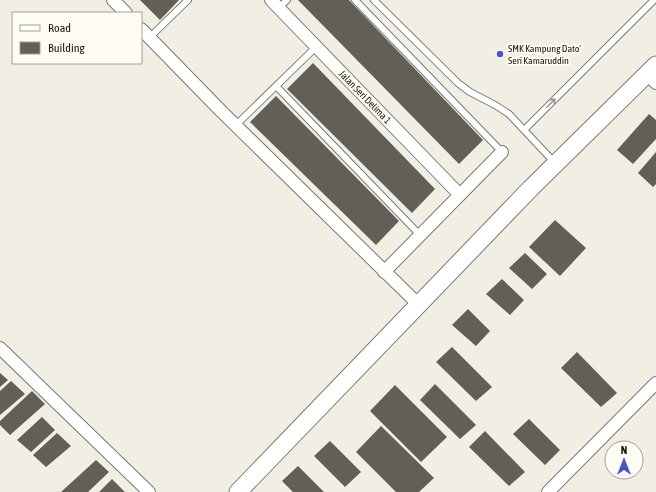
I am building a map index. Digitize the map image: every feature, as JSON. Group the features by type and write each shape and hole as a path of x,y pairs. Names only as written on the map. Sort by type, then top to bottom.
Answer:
{"street":[{"path":"113,0 125,12"},
{"name":"Jalan Seri Delima 1","path":"279,3 316,47 460,195"},
{"path":"142,29 236,125 419,305"},
{"path":"238,492 556,164 653,74"},
{"path":"384,272 502,152"},
{"path":"0,348 149,492"},
{"path":"548,492 656,383"}],"lane":[{"path":"150,37 188,0"},
{"path":"355,0 502,152"},
{"path":"374,0 458,83 470,92 495,105 508,114 556,164"},
{"path":"524,130 654,0"},
{"path":"236,125 316,47"},
{"path":"276,86 420,236"}],"building":[{"path":"140,0 179,0 160,20"},
{"path":"298,0 349,0 483,140 459,164"},
{"path":"313,63 435,189 412,213 287,89"},
{"path":"276,96 399,221 376,245 250,122"},
{"path":"649,114 656,120 656,139 633,164 617,150"},
{"path":"656,152 656,184 653,187 638,173"},
{"path":"555,220 586,248 560,276 529,247"},
{"path":"525,253 547,274 532,289 509,268"},
{"path":"502,279 524,300 510,315 486,294"},
{"path":"468,309 490,331 476,346 452,325"},
{"path":"452,347 492,387 476,401 436,362"},
{"path":"577,352 617,393 601,407 561,368"},
{"path":"0,373 8,380 0,387"},
{"path":"11,381 25,394 0,415 0,391"},
{"path":"435,384 476,425 460,439 420,400"},
{"path":"395,385 447,437 421,462 370,411"},
{"path":"32,391 45,404 10,435 0,425 0,421"},
{"path":"42,417 55,430 31,452 17,440"},
{"path":"529,419 560,450 545,465 513,434"},
{"path":"381,426 434,478 419,492 396,492 356,452"},
{"path":"485,431 525,472 509,486 469,447"},
{"path":"57,433 71,446 46,467 33,455"},
{"path":"330,441 361,472 345,487 314,456"},
{"path":"96,460 109,472 88,492 61,492"},
{"path":"298,466 324,492 293,492 282,481"},
{"path":"112,479 125,492 99,492"}],"place":[{"name":"SMK Kampung Dato' Seri Kamaruddin","path":"500,54"}]}
